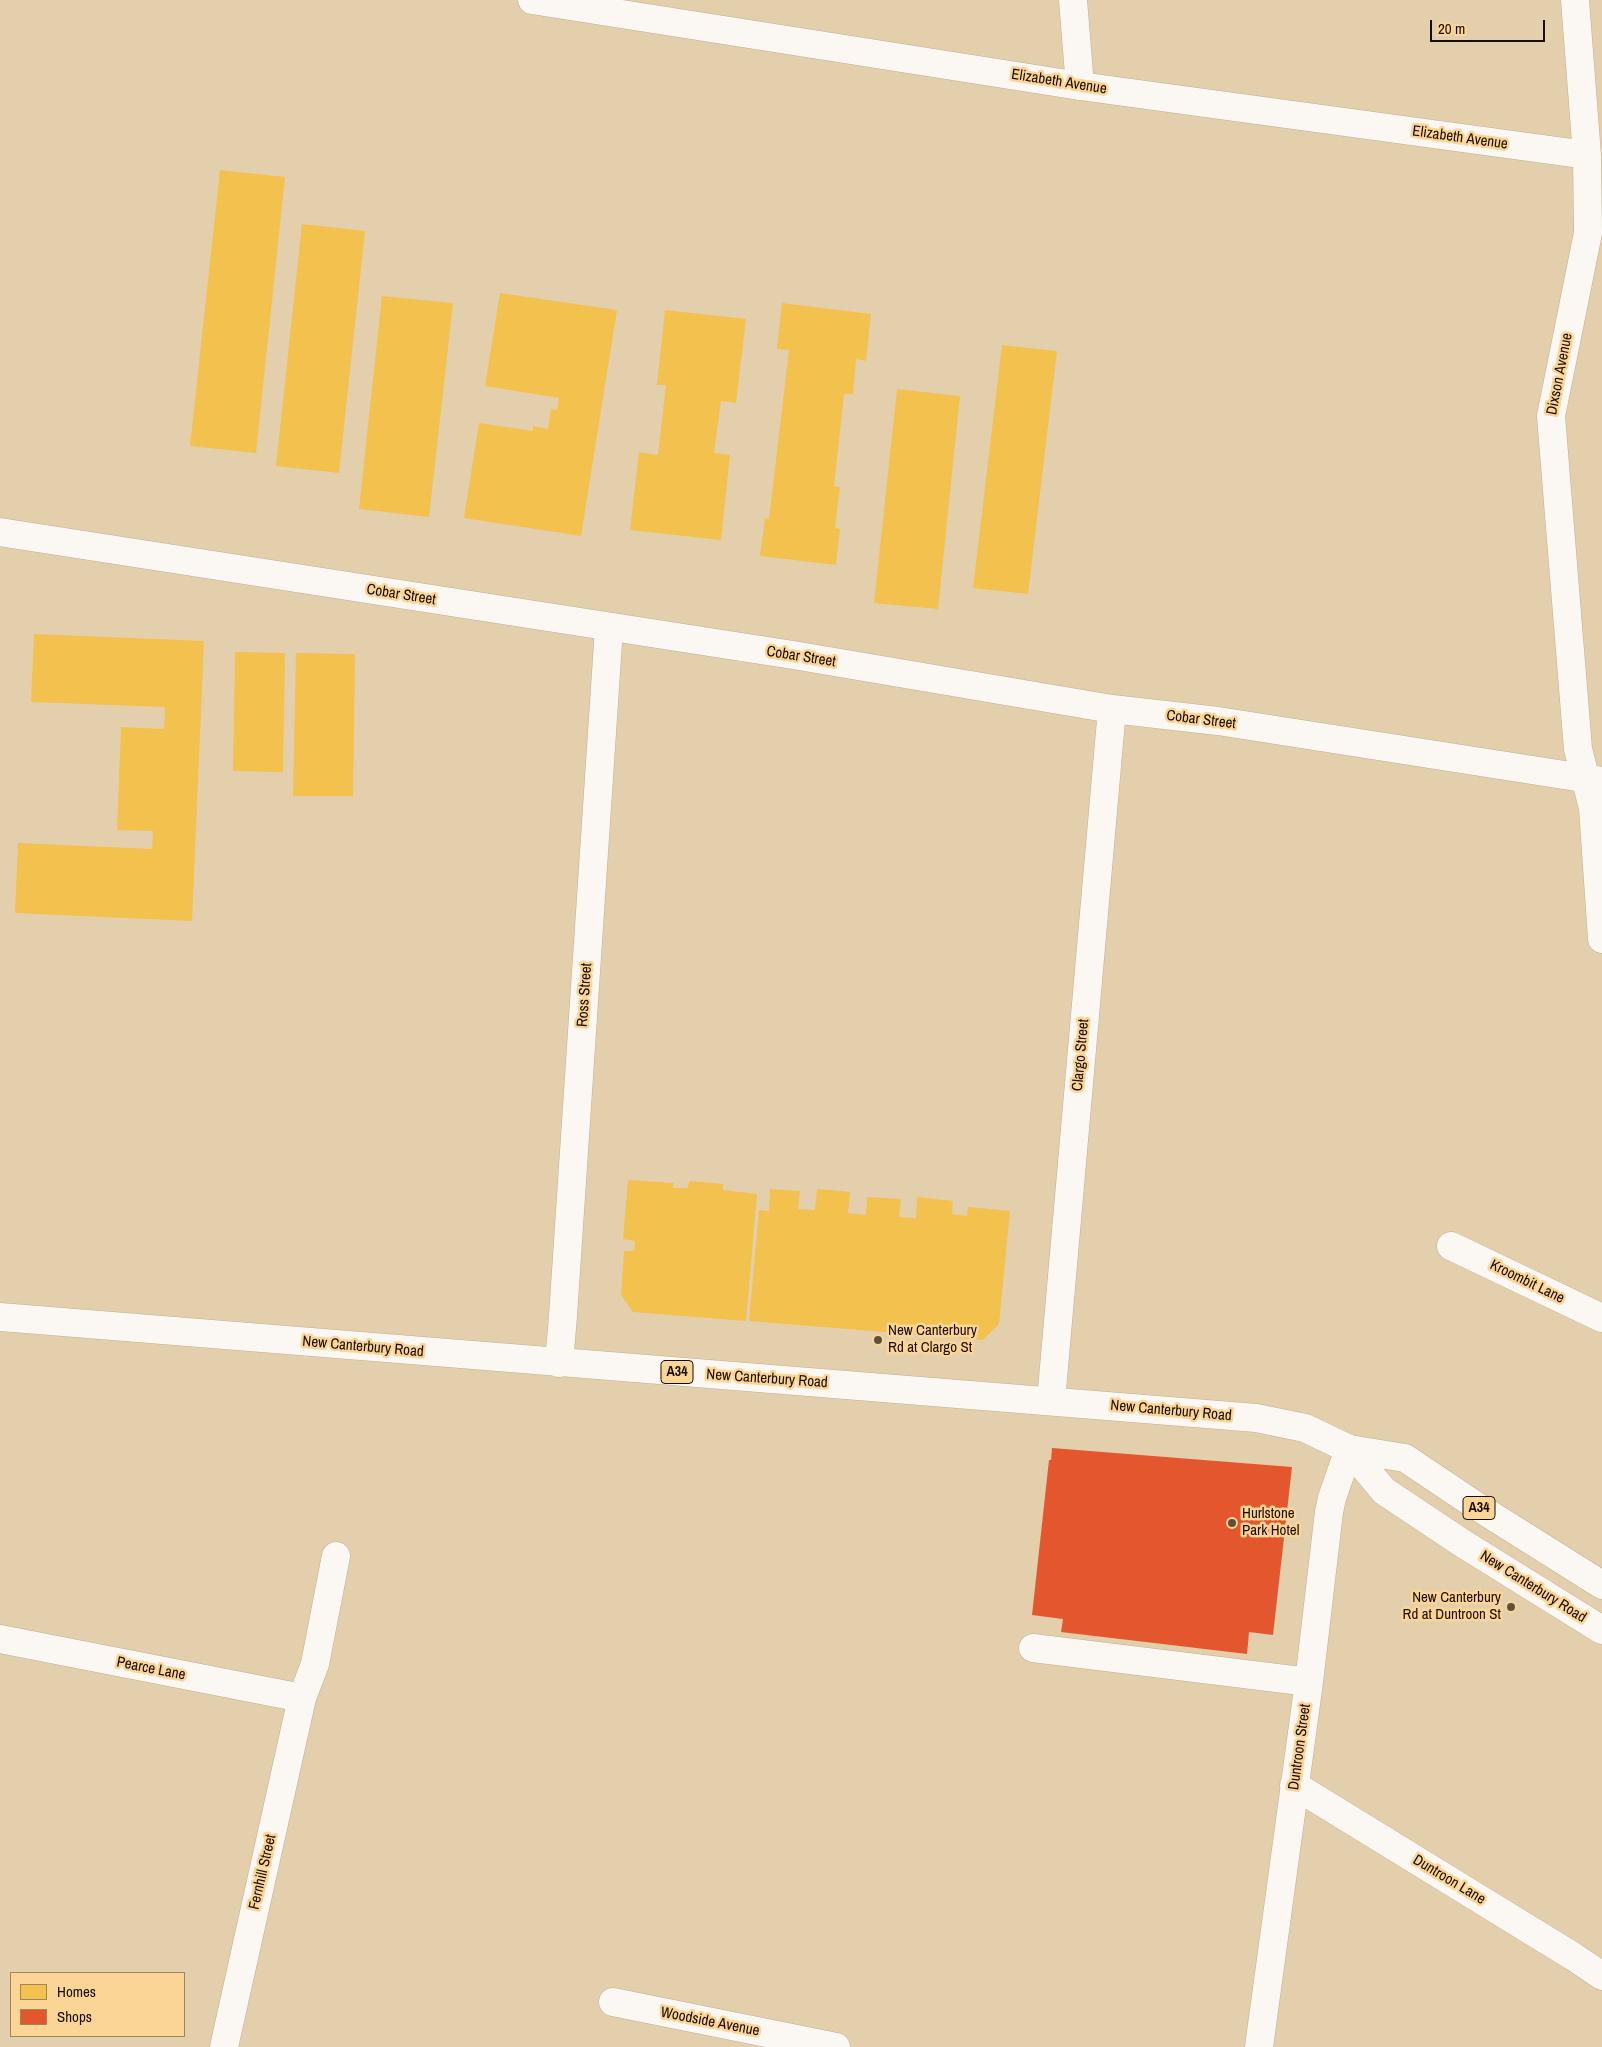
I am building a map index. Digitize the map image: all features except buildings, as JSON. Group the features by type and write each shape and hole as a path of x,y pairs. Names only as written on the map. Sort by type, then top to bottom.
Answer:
{"main road":[{"name":"Elizabeth Avenue","path":"532,0 1080,86 1587,155"},
{"path":"1073,0 1080,86"},
{"name":"Dixson Avenue","path":"1575,0 1587,155 1588,233 1551,416 1578,749 1594,780 1593,808 1602,939"},
{"name":"Cobar Street","path":"0,532 609,628 793,655 1112,709 1218,722 1594,780"},
{"name":"Ross Street","path":"559,1362 609,628"},
{"name":"Clargo Street","path":"1051,1401 1112,709"},
{"name":"Kroombit Lane","path":"1451,1246 1602,1318"},
{"name":"New Canterbury Road","path":"0,1318 1256,1418 1305,1428 1349,1449 1405,1458 1478,1507 1602,1585"},
{"name":"New Canterbury Road","path":"1349,1449 1384,1491 1462,1543 1602,1630"},
{"name":"Duntroon Street","path":"1259,2047 1309,1682 1329,1512 1349,1449"},
{"name":"Fernhill Street","path":"224,2047 302,1698 315,1664 336,1556"},
{"name":"Pearce Lane","path":"0,1639 302,1698"},
{"path":"1033,1648 1309,1682"},
{"name":"Duntroon Lane","path":"1294,1785 1602,1976"},
{"name":"Woodside Avenue","path":"613,2002 836,2047"}],"place":[{"name":"New Canterbury Rd at Clargo St","path":"878,1340"},
{"name":"Hurlstone Park Hotel","path":"1232,1523"},
{"name":"New Canterbury Rd at Duntroon St","path":"1511,1607"}]}
